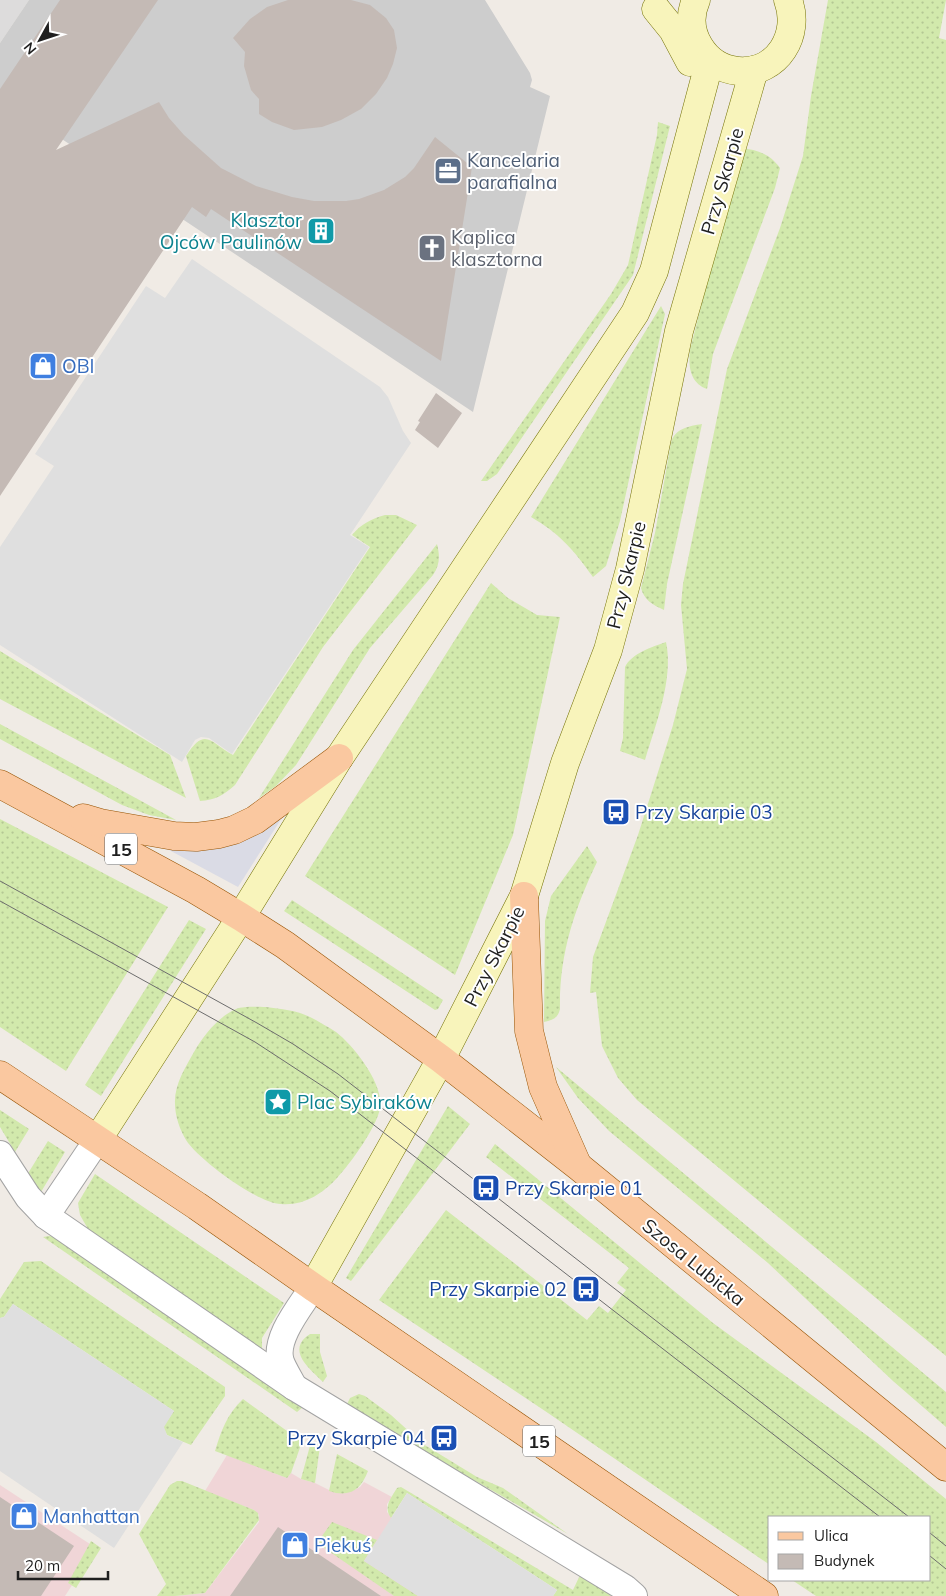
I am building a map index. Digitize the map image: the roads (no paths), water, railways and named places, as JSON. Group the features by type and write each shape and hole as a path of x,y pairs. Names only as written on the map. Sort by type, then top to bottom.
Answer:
{"main road":[{"path":"40,806 100,823 174,836 196,837 219,834 234,830 255,820 339,758"},
{"name":"15","path":"0,784 241,916 441,1059"},
{"path":"524,896 529,1032 543,1087 578,1166"},
{"name":"Szosa Lubicka","path":"441,1059 578,1166 946,1467"},
{"name":"15","path":"0,1075 198,1206 764,1596"}],"street":[{"path":"646,4 694,12 697,44 710,60 723,68 738,71 754,70 766,65 777,58 786,47 791,35 793,22 792,9 788,0"},
{"path":"646,4 673,30 693,69 700,93"},
{"path":"46,1216 98,1139 241,916 339,758 635,313 654,271 710,60"},
{"name":"Przy Skarpie","path":"441,1059 524,896 565,763 608,650 630,569 679,331 754,70"},
{"path":"294,1387 280,1360 280,1343 441,1059"},
{"path":"0,1154 28,1197 46,1216 294,1387 625,1588 634,1596"}],"tram line":[{"path":"0,881 257,1023 338,1074 908,1516"},
{"path":"0,901 255,1042 330,1091 879,1516"},
{"path":"931,1534 946,1546"},
{"path":"931,1557 946,1569"}],"place":[{"name":"Kancelaria parafialna","path":"448,171"},
{"name":"Klasztor Ojców Paulinów","path":"321,231"},
{"name":"Kaplica klasztorna","path":"432,248"},
{"name":"OBI","path":"43,366"},
{"name":"Przy Skarpie 03","path":"616,812"},
{"name":"Plac Sybiraków","path":"278,1102"},
{"name":"Przy Skarpie 01","path":"486,1188"},
{"name":"Przy Skarpie 02","path":"586,1289"},
{"name":"Przy Skarpie 04","path":"444,1438"},
{"name":"Manhattan","path":"24,1516"},
{"name":"Piekuś","path":"295,1545"}]}
